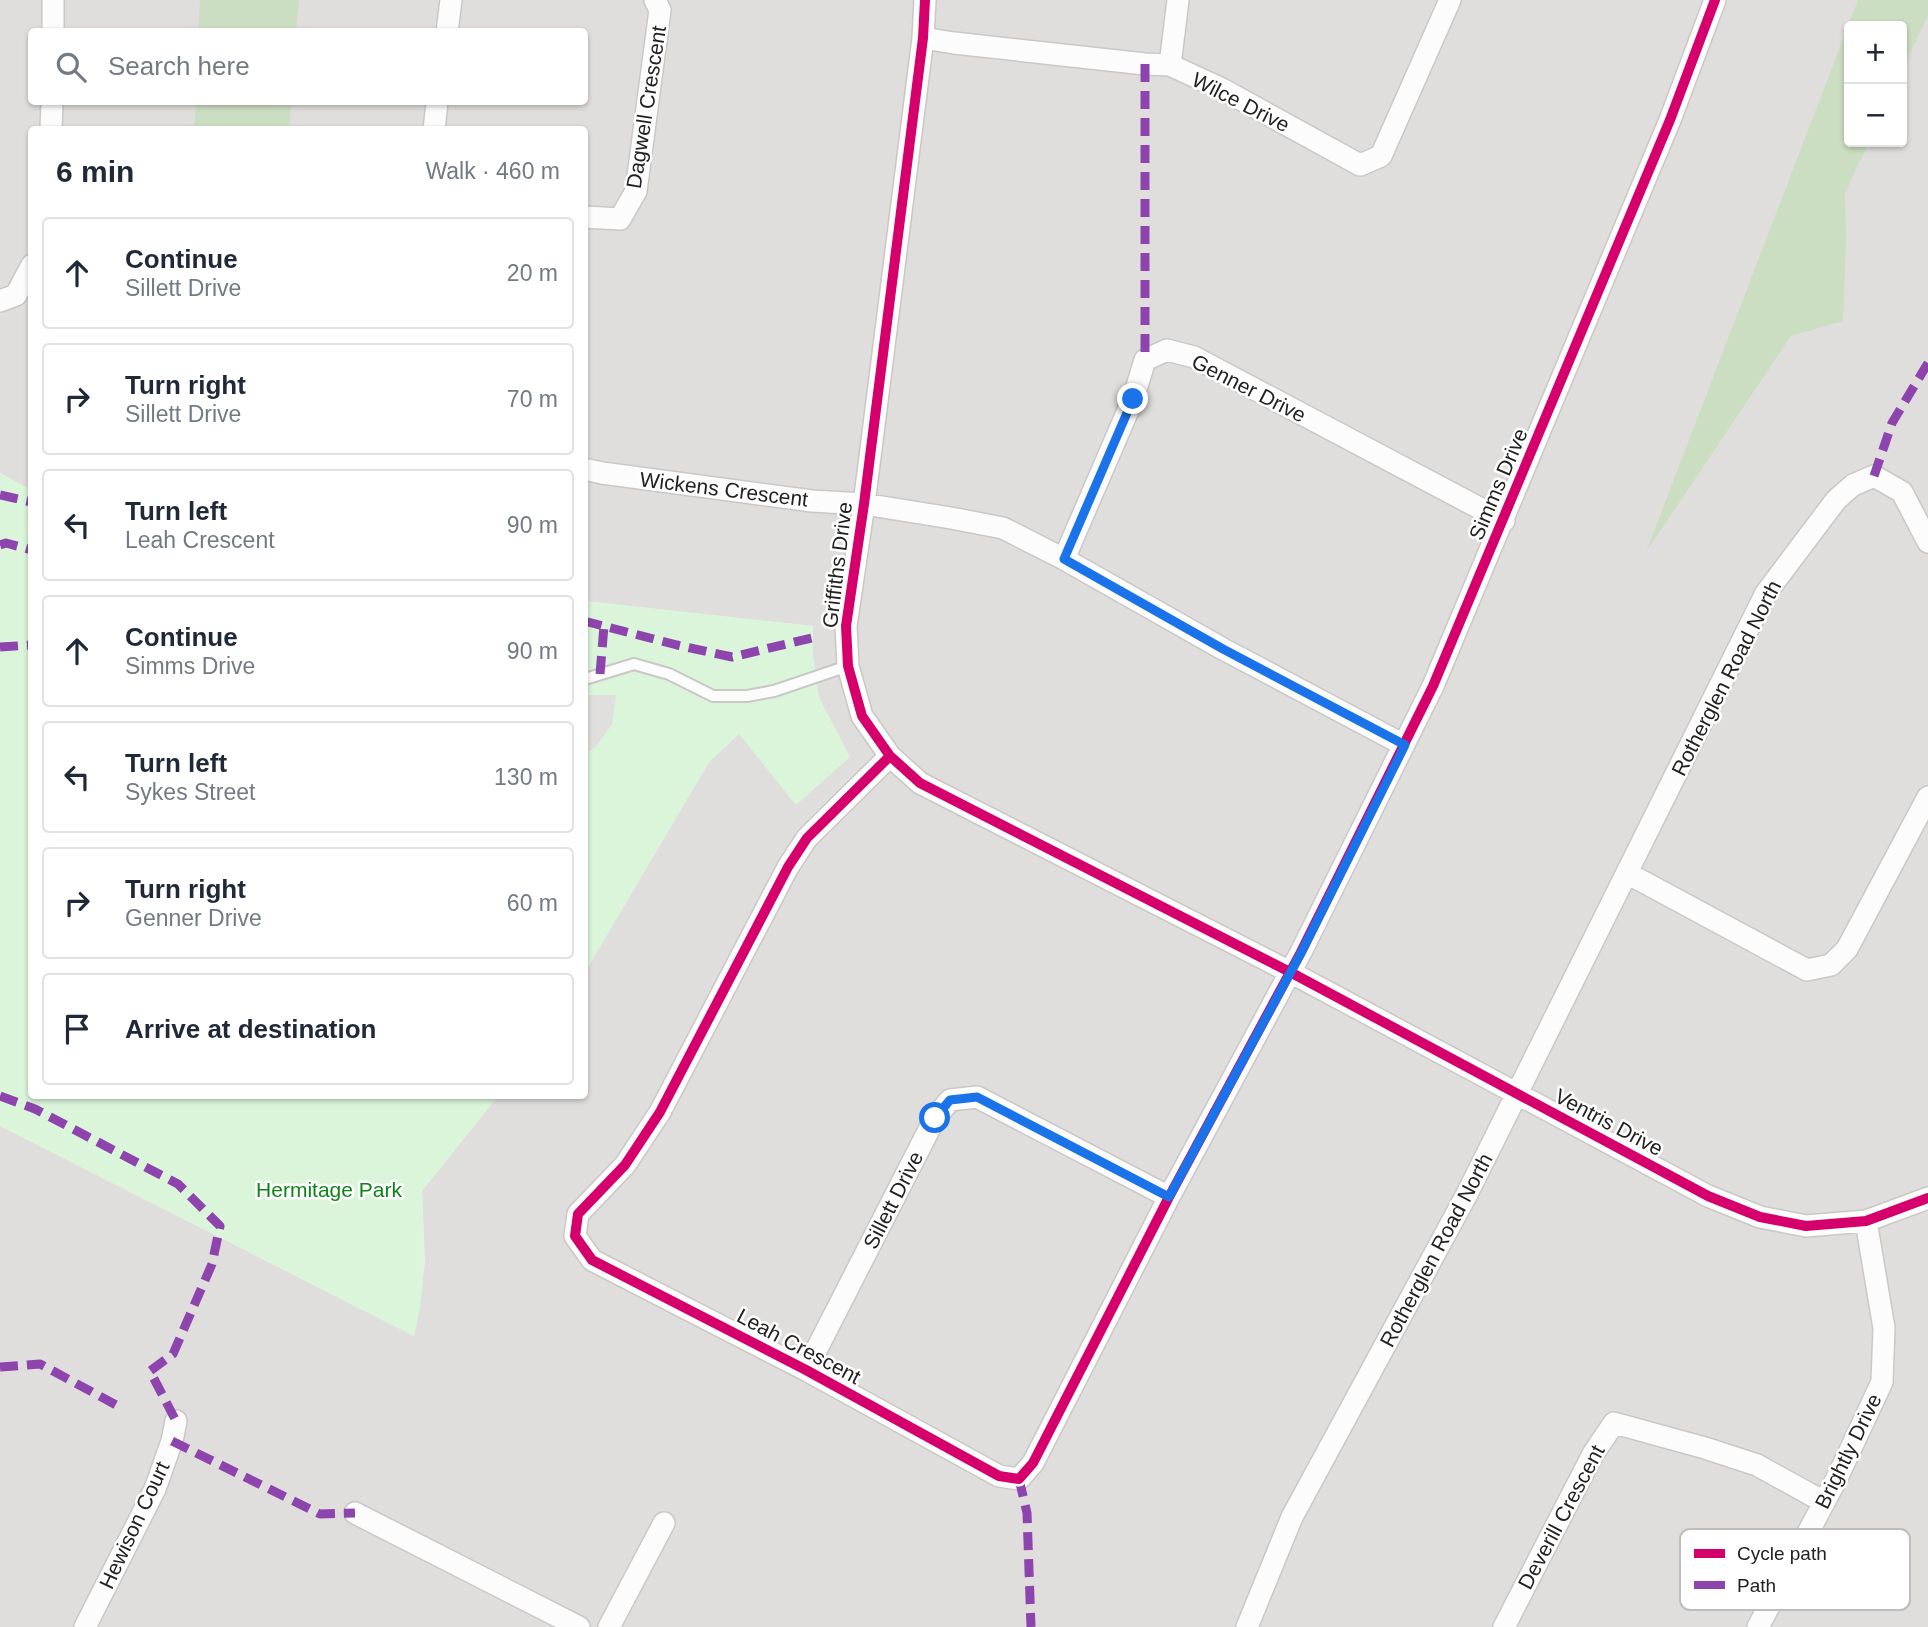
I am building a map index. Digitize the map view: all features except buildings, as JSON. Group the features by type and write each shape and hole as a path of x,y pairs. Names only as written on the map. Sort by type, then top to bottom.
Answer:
{"street":[{"path":"53,0 53,28"},
{"path":"448,28 451,0"},
{"name":"Dagwell Crescent","path":"588,217 620,219 636,191 660,10 655,0"},
{"name":"Griffiths Drive","path":"925,0 923,38 846,626 848,666 862,716 890,756 920,783 1290,972"},
{"path":"1170,65 1178,0"},
{"name":"Wilce Drive","path":"923,38 1170,65 1222,89 1360,165 1381,156 1450,0"},
{"name":"Simms Drive","path":"1290,972 1433,686 1671,120 1715,0"},
{"path":"51,126 52,105"},
{"path":"434,126 437,105"},
{"path":"0,301 16,295 28,272"},
{"name":"Genner Drive","path":"1064,559 1133,399 1145,360 1167,351 1194,357 1504,521"},
{"name":"Wickens Crescent","path":"588,470 812,501 864,504 1003,528 1405,745"},
{"name":"Rotherglen Road North","path":"1247,1627 1292,1517 1467,1194 1766,593 1836,500 1853,485 1874,476 1902,492 1928,542"},
{"name":"Leah Crescent","path":"890,756 807,838 788,867 660,1112 625,1165 578,1214 575,1237 592,1260 806,1370 999,1476 1019,1479 1033,1463 1169,1197 1290,972"},
{"path":"1627,873 1807,970 1831,965 1847,948 1928,797"},
{"name":"Ventris Drive","path":"1290,972 1708,1196 1760,1217 1806,1226 1866,1221 1928,1198"},
{"name":"Sillett Drive","path":"806,1370 935,1118 950,1100 977,1097 1169,1197"},
{"name":"Brightly Drive","path":"1810,1529 1838,1478 1882,1382 1884,1328 1866,1221"},
{"name":"Hewison Court","path":"85,1627 155,1489 176,1421"},
{"name":"Deverill Crescent","path":"1504,1627 1593,1454 1614,1423 1704,1447 1757,1465 1824,1502"},
{"path":"355,1513 579,1627"},
{"path":"609,1627 664,1523"},
{"name":"Brightly Drive","path":"1758,1627 1767,1610"}],"lane":[{"path":"588,678 634,664 669,674 713,696 747,696 775,691 848,666"}],"shaded area":[{"path":"0,0 1928,0 1928,1627 0,1627 0,1126 414,1336 425,1262 422,1191 496,1099 588,1099 588,967 709,762 739,734 850,757 819,698 813,656 813,626 588,601 588,126 28,126 28,488 0,473"},
{"path":"588,695 616,695 612,724 595,748 588,752"}],"green space":[{"path":"200,0 299,0 296,28 198,28"},
{"path":"1858,0 1928,0 1928,15 1907,60 1907,21 1850,21"},
{"path":"1844,36 1844,147 1867,147 1845,193 1843,321 1791,336 1646,552"},
{"path":"196,105 291,105 289,126 194,126"},
{"name":"Hermitage Park","path":"0,473 28,488 28,1099 496,1099 422,1191 423,1282 414,1336 0,1126"},
{"path":"588,601 813,626 813,656 819,698 850,757 796,805 739,734 709,762 588,967"}],"marked path":[{"path":"1145,64 1145,360"},
{"path":"1874,476 1892,423 1928,363"},
{"path":"0,495 28,501"},
{"path":"0,545 6,543 28,549"},
{"path":"588,622 732,657 820,636"},
{"path":"600,674 604,626"},
{"path":"0,647 28,645"},
{"path":"0,1096 35,1109 178,1184 220,1226 212,1264 173,1354 150,1371 176,1421"},
{"path":"0,1367 40,1364 120,1407"},
{"path":"172,1441 320,1514 355,1513"},
{"path":"1019,1479 1027,1513 1031,1627"}],"cycle path":[{"path":"925,0 923,38 846,626 848,666 862,716 890,756 920,783 1290,972 1708,1196 1760,1217 1806,1226 1866,1221 1928,1198"},
{"path":"890,756 807,838 788,867 660,1112 625,1165 578,1214 575,1236 592,1260 806,1370 999,1476 1019,1479 1033,1463 1169,1197 1301,952 1433,686 1670,120 1715,0"}],"route":[{"path":"935,1118 950,1100 977,1097 1169,1197 1275,1004 1405,745 1223,649 1064,559 1133,399"}]}
